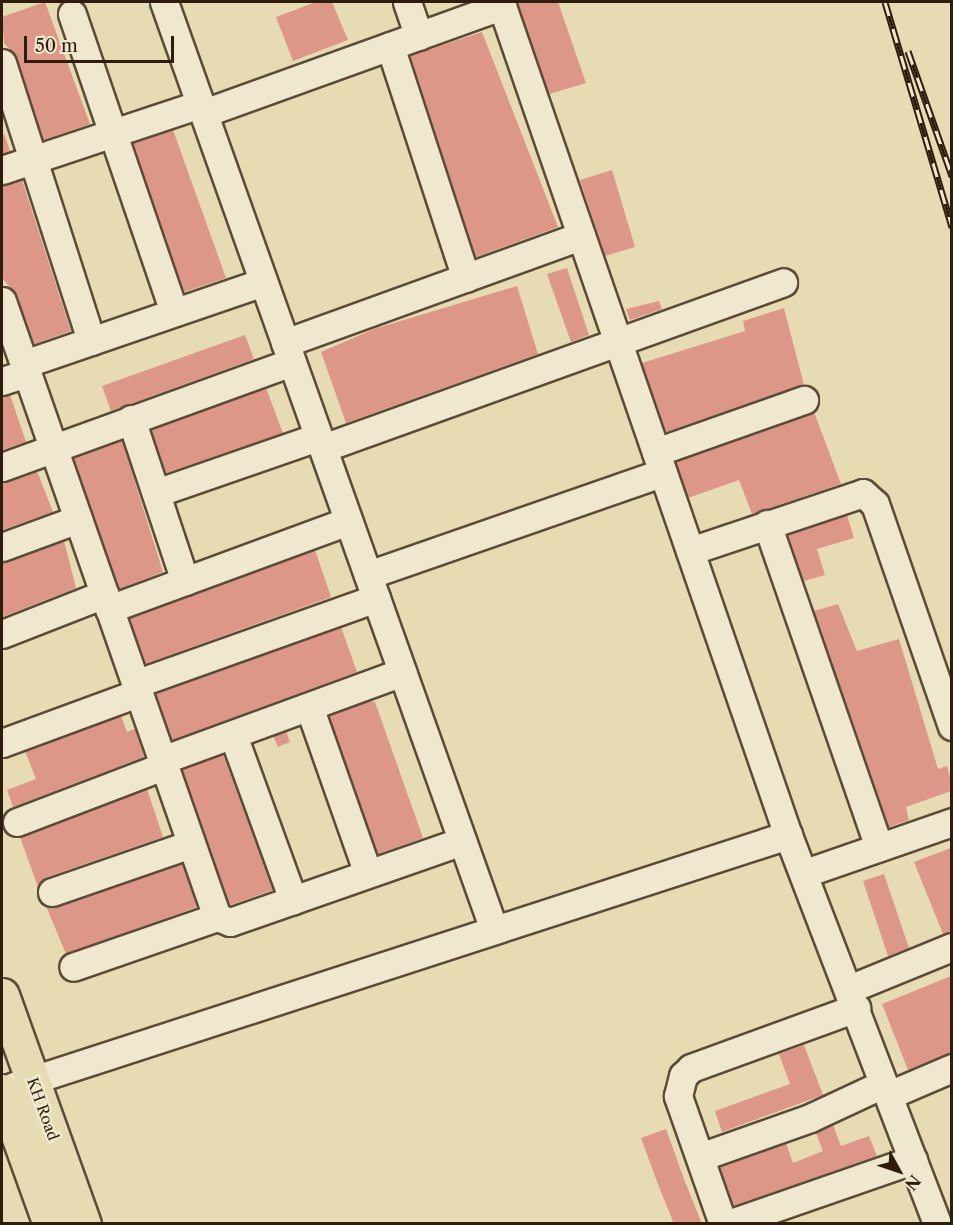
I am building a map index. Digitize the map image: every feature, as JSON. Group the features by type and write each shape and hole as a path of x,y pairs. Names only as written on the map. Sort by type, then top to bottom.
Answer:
{"main road":[{"name":"KH Road","path":"2,995 84,1224"},
{"path":"2,1090 50,1224"}],"street":[{"path":"164,2 494,930"},
{"path":"407,2 419,36"},
{"path":"2,170 113,133 202,109 419,36 501,4 788,835 805,873 937,1224"},
{"path":"72,14 174,312"},
{"path":"390,46 466,278"},
{"path":"2,63 92,341"},
{"path":"2,467 131,420 466,278 581,236"},
{"path":"2,381 26,368 92,341 264,282"},
{"path":"156,492 321,442 618,342 783,282"},
{"path":"2,301 217,917"},
{"path":"2,743 137,688 804,400"},
{"path":"131,420 185,581"},
{"path":"690,551 850,494 863,493 875,504 951,726"},
{"path":"2,547 78,519"},
{"path":"2,634 107,601 185,581 348,521"},
{"path":"767,524 879,847"},
{"path":"17,822 233,735 310,709 402,672"},
{"path":"310,709 367,871"},
{"path":"233,735 292,900"},
{"path":"805,873 951,822"},
{"path":"2,1090 788,835"},
{"path":"72,967 217,917 230,922 367,871 462,841"},
{"path":"52,892 191,844"},
{"path":"723,1224 678,1096 691,1068 852,999 951,947"},
{"path":"700,1156 951,1068"},
{"path":"728,1224 801,1212 913,1160"}],"building":[{"path":"45,2 90,124 43,140 17,58 4,43 2,17"},
{"path":"316,2 332,2 348,40 293,61 276,17"},
{"path":"517,2 558,2 586,83 549,94"},
{"path":"482,32 558,227 476,257 410,56"},
{"path":"173,130 226,278 184,292 133,143"},
{"path":"4,134 10,151 2,154 2,135"},
{"path":"612,170 635,247 605,256 580,180"},
{"path":"22,180 71,331 34,344 17,296 2,278 2,185"},
{"path":"567,268 589,335 571,342 547,274"},
{"path":"517,286 538,354 346,423 321,352 374,329"},
{"path":"659,301 662,309 630,320 626,309"},
{"path":"784,308 804,385 666,432 642,363 745,331 743,321"},
{"path":"245,335 254,359 111,411 102,386"},
{"path":"266,388 283,433 166,473 151,430"},
{"path":"10,395 26,442 2,450 2,396"},
{"path":"814,412 841,484 752,514 739,480 688,498 676,462"},
{"path":"122,440 163,572 119,589 73,458"},
{"path":"37,471 53,512 2,530 2,482"},
{"path":"847,515 854,538 817,549 825,575 804,581 787,535"},
{"path":"64,541 76,588 2,617 2,562"},
{"path":"315,550 331,597 145,664 129,618"},
{"path":"838,604 857,651 899,639 938,769 947,766 951,780 951,791 906,807 909,820 889,827 814,611"},
{"path":"341,627 357,672 172,740 156,693"},
{"path":"367,701 375,702 423,838 378,854 329,716"},
{"path":"121,716 127,732 135,729 144,757 13,807 7,790 36,779 25,751"},
{"path":"286,731 290,742 278,747 273,736"},
{"path":"223,754 273,890 230,905 182,769"},
{"path":"147,789 163,837 47,877 38,887 20,837"},
{"path":"951,848 951,932 943,934 914,862"},
{"path":"182,864 197,907 66,954 46,906"},
{"path":"884,874 909,948 888,956 863,881"},
{"path":"951,976 951,1053 908,1070 882,1004"},
{"path":"804,1045 823,1095 722,1132 715,1111 790,1084 779,1054"},
{"path":"833,1125 841,1146 869,1136 877,1156 733,1206 720,1167 786,1143 793,1163 823,1151 816,1133"},
{"path":"666,1129 702,1224 674,1224 659,1187 641,1138"}],"railway":[{"path":"885,2 952,227"},
{"path":"908,51 952,176"}]}
